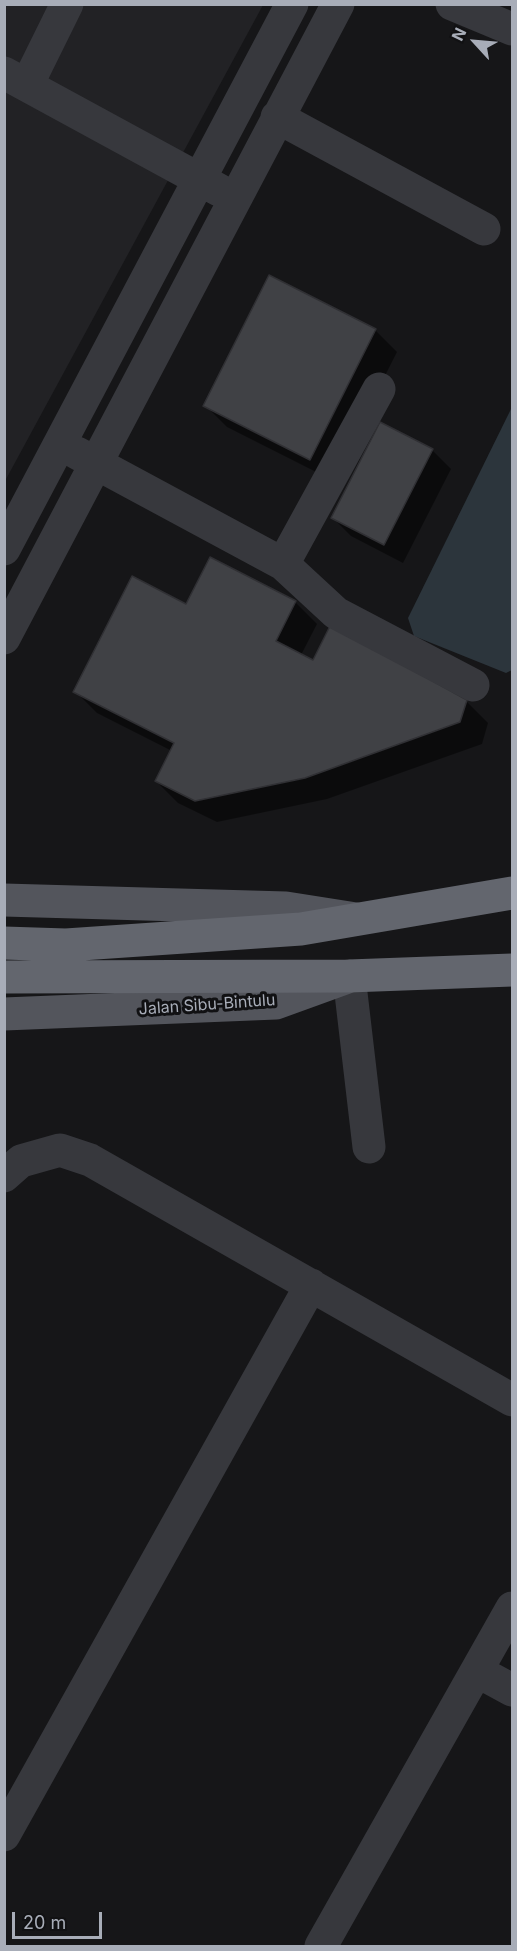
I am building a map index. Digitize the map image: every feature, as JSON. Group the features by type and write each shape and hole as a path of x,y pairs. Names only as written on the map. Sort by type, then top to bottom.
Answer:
{"highway":[{"path":"4,943 66,945 301,929 513,892"},
{"name":"Jalan Sibu-Bintulu","path":"349,976 513,970"},
{"path":"4,977 349,976"}],"main road":[{"path":"4,886 19,901 286,908 358,920"},
{"name":"Jalan Sibu-Bintulu","path":"4,1014 276,1003 349,976"}],"street":[{"path":"67,4 16,79 234,198"},
{"path":"4,549 292,4"},
{"path":"4,638 338,4"},
{"path":"452,4 513,29"},
{"path":"278,117 484,229"},
{"path":"283,564 379,389"},
{"path":"59,444 283,564 336,613 473,685"},
{"path":"349,976 369,1148"},
{"path":"4,1176 21,1161 60,1150 90,1160 513,1400"},
{"path":"4,1835 311,1285"},
{"path":"321,1947 513,1608"},
{"path":"477,1671 513,1690"}],"shaded area":[{"path":"5,5 263,5 5,481"},
{"path":"512,407 512,670 506,673 414,636 408,618"}],"building":[{"path":"269,275 376,329 310,460 203,406"},
{"path":"380,422 433,449 384,545 331,518"},
{"path":"210,557 296,601 276,641 313,660 331,624 467,700 460,722 305,778 195,801 155,781 174,743 73,692 132,576 186,604"}]}
